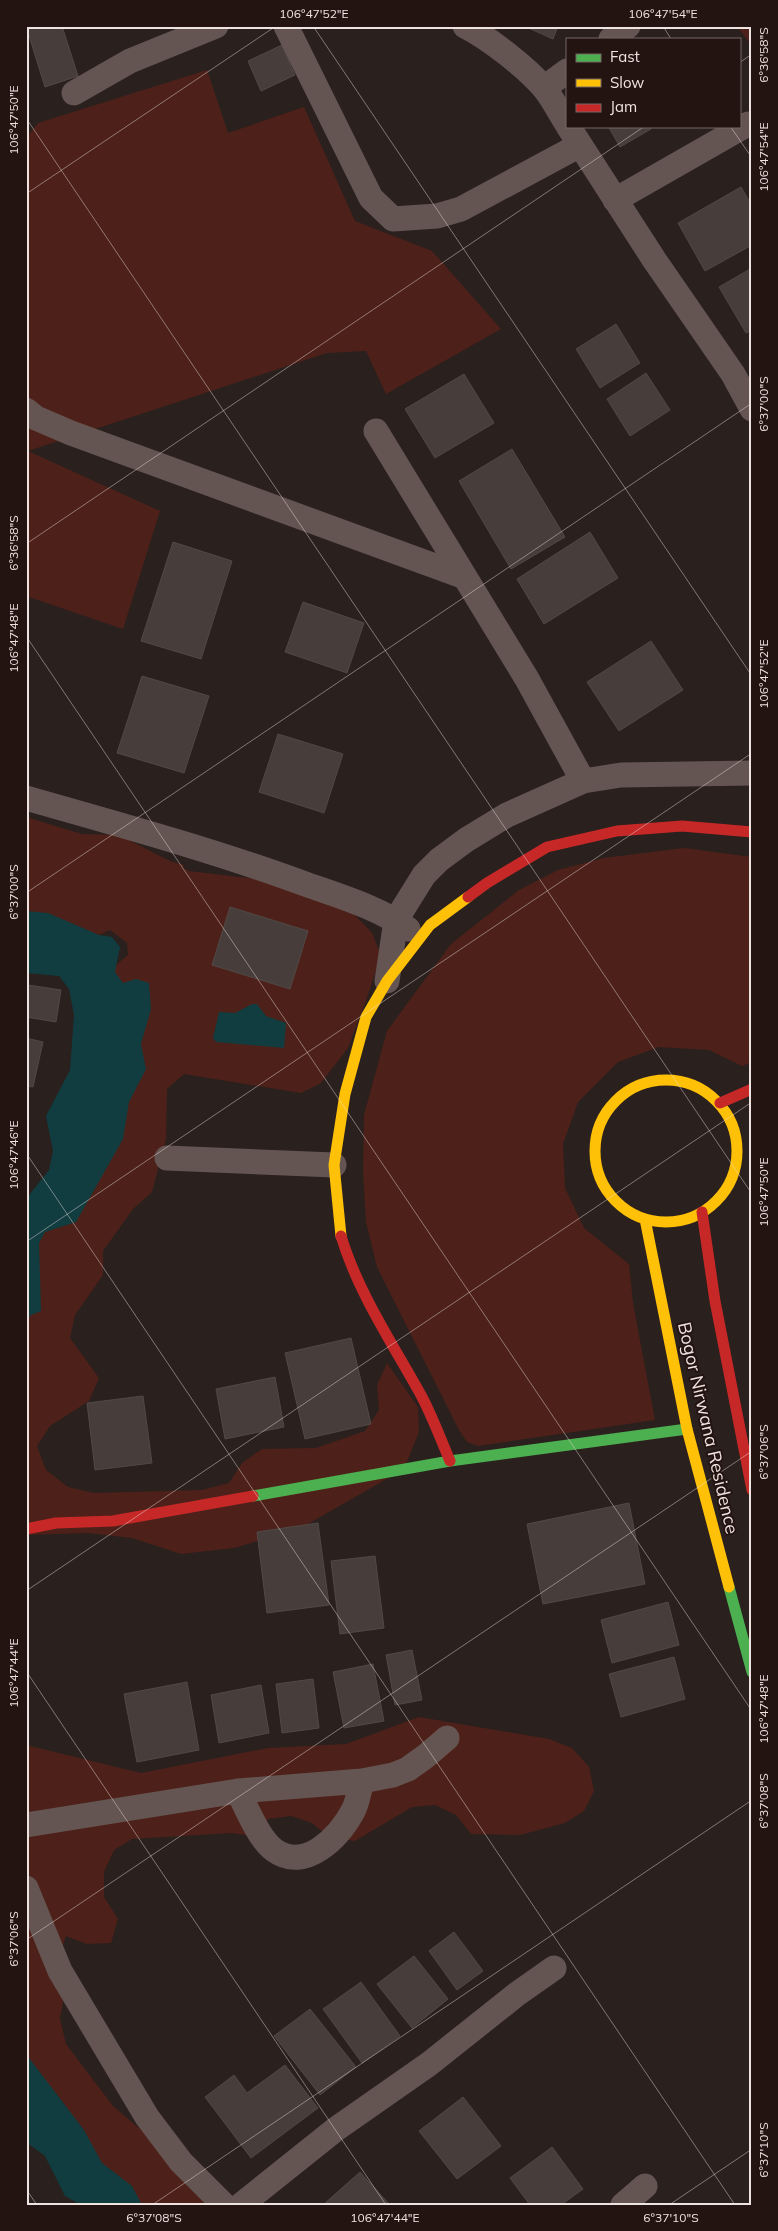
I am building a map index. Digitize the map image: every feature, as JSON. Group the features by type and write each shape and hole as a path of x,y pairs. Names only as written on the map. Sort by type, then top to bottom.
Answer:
{"street":[{"path":"74,93 130,61 216,26"},
{"path":"286,26 370,198 393,219 437,216 462,209 572,132 654,261 733,374 752,409"},
{"path":"465,26 476,32 514,61 544,88 566,123"},
{"path":"612,38 628,26"},
{"path":"544,88 566,72"},
{"path":"615,200 748,124"},
{"path":"26,410 36,418 71,433 465,577"},
{"path":"376,431 527,679 583,782"},
{"path":"387,981 396,920 424,875 453,850 507,815 583,782 621,775 752,772"},
{"path":"26,798 246,862 344,898 396,920 420,937"},
{"path":"450,1461 423,1399 374,1316 346,1252 339,1228 334,1166 345,1094 366,1018 387,981 430,925 487,883 547,847 617,831 682,826 752,832"},
{"path":"674,1080 699,1087 720,1103 732,1122 741,1142 730,1182 718,1199 702,1212 683,1220 664,1222 645,1219 622,1207 604,1188 595,1163 596,1137 605,1112 624,1093 648,1082 674,1080"},
{"path":"720,1103 752,1089"},
{"path":"167,1158 334,1166"},
{"name":"Bogor Nirwana Residence","path":"702,1212 715,1302 752,1490"},
{"name":"Bogor Nirwana Residence","path":"645,1219 687,1429 752,1672"},
{"path":"26,1529 56,1523 113,1521 450,1461 687,1429"},
{"path":"26,1825 238,1791 362,1781 393,1775 408,1769 447,1738"},
{"path":"238,1791 259,1831 274,1850 295,1859 310,1855 324,1845 339,1830 354,1810 362,1781"},
{"path":"26,1888 60,1971 147,2117 181,2162 224,2205"},
{"path":"241,2205 336,2129 429,2064 517,1994 554,1968"},
{"path":"623,2205 646,2186"}],"shaded area":[{"path":"737,26 752,26 752,46"},
{"path":"207,70 228,133 304,107 355,221 432,251 501,329 386,394 366,351 327,353 28,451 160,511 123,629 26,596 26,138 38,123"},
{"path":"26,817 82,834 119,835 170,861 184,865 183,868 189,871 257,879 351,911 372,933 381,955 348,1048 321,1083 301,1093 184,1074 167,1089 166,1139 152,1192 133,1209 103,1251 103,1275 75,1315 70,1338 99,1378 89,1401 50,1426 37,1446 46,1470 68,1487 94,1493 202,1490 229,1483 242,1463 262,1449 316,1448 365,1431 379,1410 377,1385 387,1363 418,1407 419,1432 404,1469 301,1528 234,1548 181,1554 132,1538 87,1533 26,1535 26,1313 35,1230 126,997 109,971 128,955 127,943 110,930 99,935 26,928"},
{"path":"684,848 752,857 752,1062 742,1066 709,1050 659,1047 618,1062 578,1102 563,1144 565,1188 584,1228 629,1264 633,1303 655,1420 478,1446 467,1442 459,1430 377,1267 366,1222 363,1172 364,1115 387,1031 451,944 519,890 558,870 604,858"},
{"path":"419,1717 549,1739 572,1748 589,1767 594,1791 584,1811 565,1823 520,1835 471,1834 456,1815 435,1805 412,1807 355,1841 329,1837 312,1823 291,1816 268,1819 253,1836 231,1833 132,1839 114,1850 104,1872 104,1897 118,1919 111,1943 87,1944 66,1936 61,1950 68,1973 60,2019 66,2044 113,2106 212,2190 226,2205 116,2205 26,2077 26,1745 141,1773 268,1748 346,1744"}],"water":[{"path":"26,911 48,913 99,935 112,937 120,947 115,972 123,983 136,979 149,983 151,1009 141,1044 146,1069 129,1102 123,1139 76,1222 45,1232 39,1243 41,1311 31,1315 26,1322 26,1199 49,1170 53,1151 46,1116 70,1070 74,1015 69,989 59,976 26,973"},
{"path":"252,1004 257,1004 266,1016 286,1023 284,1048 216,1042 213,1038 219,1012 235,1013"},
{"path":"26,2054 84,2130 102,2163 132,2186 142,2205 81,2205 65,2196 45,2156 26,2142"}],"building":[{"path":"26,26 62,26 78,76 45,87"},
{"path":"524,26 558,26 553,39"},
{"path":"282,45 295,75 261,91 248,61"},
{"path":"609,128 651,129 620,147"},
{"path":"741,187 752,206 752,245 705,271 678,223"},
{"path":"752,268 752,330 746,333 719,287"},
{"path":"616,324 640,363 600,388 576,349"},
{"path":"646,373 670,410 630,436 607,399"},
{"path":"464,374 494,423 435,458 405,409"},
{"path":"512,449 565,537 511,569 459,481"},
{"path":"590,532 618,578 544,624 517,579"},
{"path":"173,542 232,561 201,659 141,641"},
{"path":"303,602 364,623 347,673 285,652"},
{"path":"651,641 683,690 619,731 587,682"},
{"path":"142,676 209,696 184,773 117,753"},
{"path":"278,734 343,754 324,813 259,792"},
{"path":"230,907 308,931 290,989 212,965"},
{"path":"28,985 61,990 56,1022 26,1017"},
{"path":"26,1038 43,1042 33,1087 26,1086"},
{"path":"351,1338 371,1424 305,1439 285,1353"},
{"path":"275,1377 284,1427 225,1439 216,1389"},
{"path":"143,1396 152,1463 95,1470 87,1403"},
{"path":"629,1503 645,1584 543,1604 527,1524"},
{"path":"318,1523 329,1605 267,1613 257,1532"},
{"path":"375,1556 384,1628 340,1634 331,1561"},
{"path":"668,1602 679,1645 612,1663 601,1620"},
{"path":"412,1650 422,1700 395,1705 386,1655"},
{"path":"674,1657 685,1699 621,1717 609,1674"},
{"path":"373,1664 384,1721 344,1728 333,1672"},
{"path":"313,1679 319,1728 282,1733 276,1684"},
{"path":"187,1682 199,1750 137,1762 124,1694"},
{"path":"261,1685 269,1733 219,1743 211,1695"},
{"path":"454,1932 483,1971 457,1990 429,1951"},
{"path":"414,1956 448,1999 412,2028 377,1984"},
{"path":"361,1982 400,2036 362,2063 323,2009"},
{"path":"310,2009 356,2067 320,2095 274,2036"},
{"path":"285,2065 318,2108 251,2158 205,2097 234,2075 247,2093"},
{"path":"463,2097 501,2146 457,2179 419,2131"},
{"path":"552,2147 583,2189 561,2205 530,2205 510,2178"},
{"path":"360,2172 390,2205 323,2205"}],"traffic: fast":[{"path":"253,1496 450,1461 687,1429"},
{"path":"729,1587 752,1672"}],"traffic: slow":[{"path":"341,1236 334,1165 345,1094 366,1017 387,981 430,925 468,897"},
{"path":"666,1080 680,1081 693,1086 705,1092 716,1101 725,1112 731,1124 736,1137 737,1151 736,1165 731,1178 725,1190 716,1201 705,1210 693,1216 680,1221 666,1222 652,1221 639,1216 627,1210 616,1201 607,1190 601,1178 596,1165 595,1151 596,1137 601,1124 607,1112 616,1101 627,1092 639,1086 652,1081 666,1080"},
{"path":"645,1219 687,1429 729,1587"}],"traffic: jam":[{"path":"468,897 487,883 547,847 617,831 682,826 752,832"},
{"path":"720,1103 752,1089"},
{"path":"702,1212 715,1301 752,1490"},
{"path":"341,1236 357,1279 377,1319 422,1397 450,1461"},
{"path":"26,1529 56,1523 113,1521 253,1496"}]}
